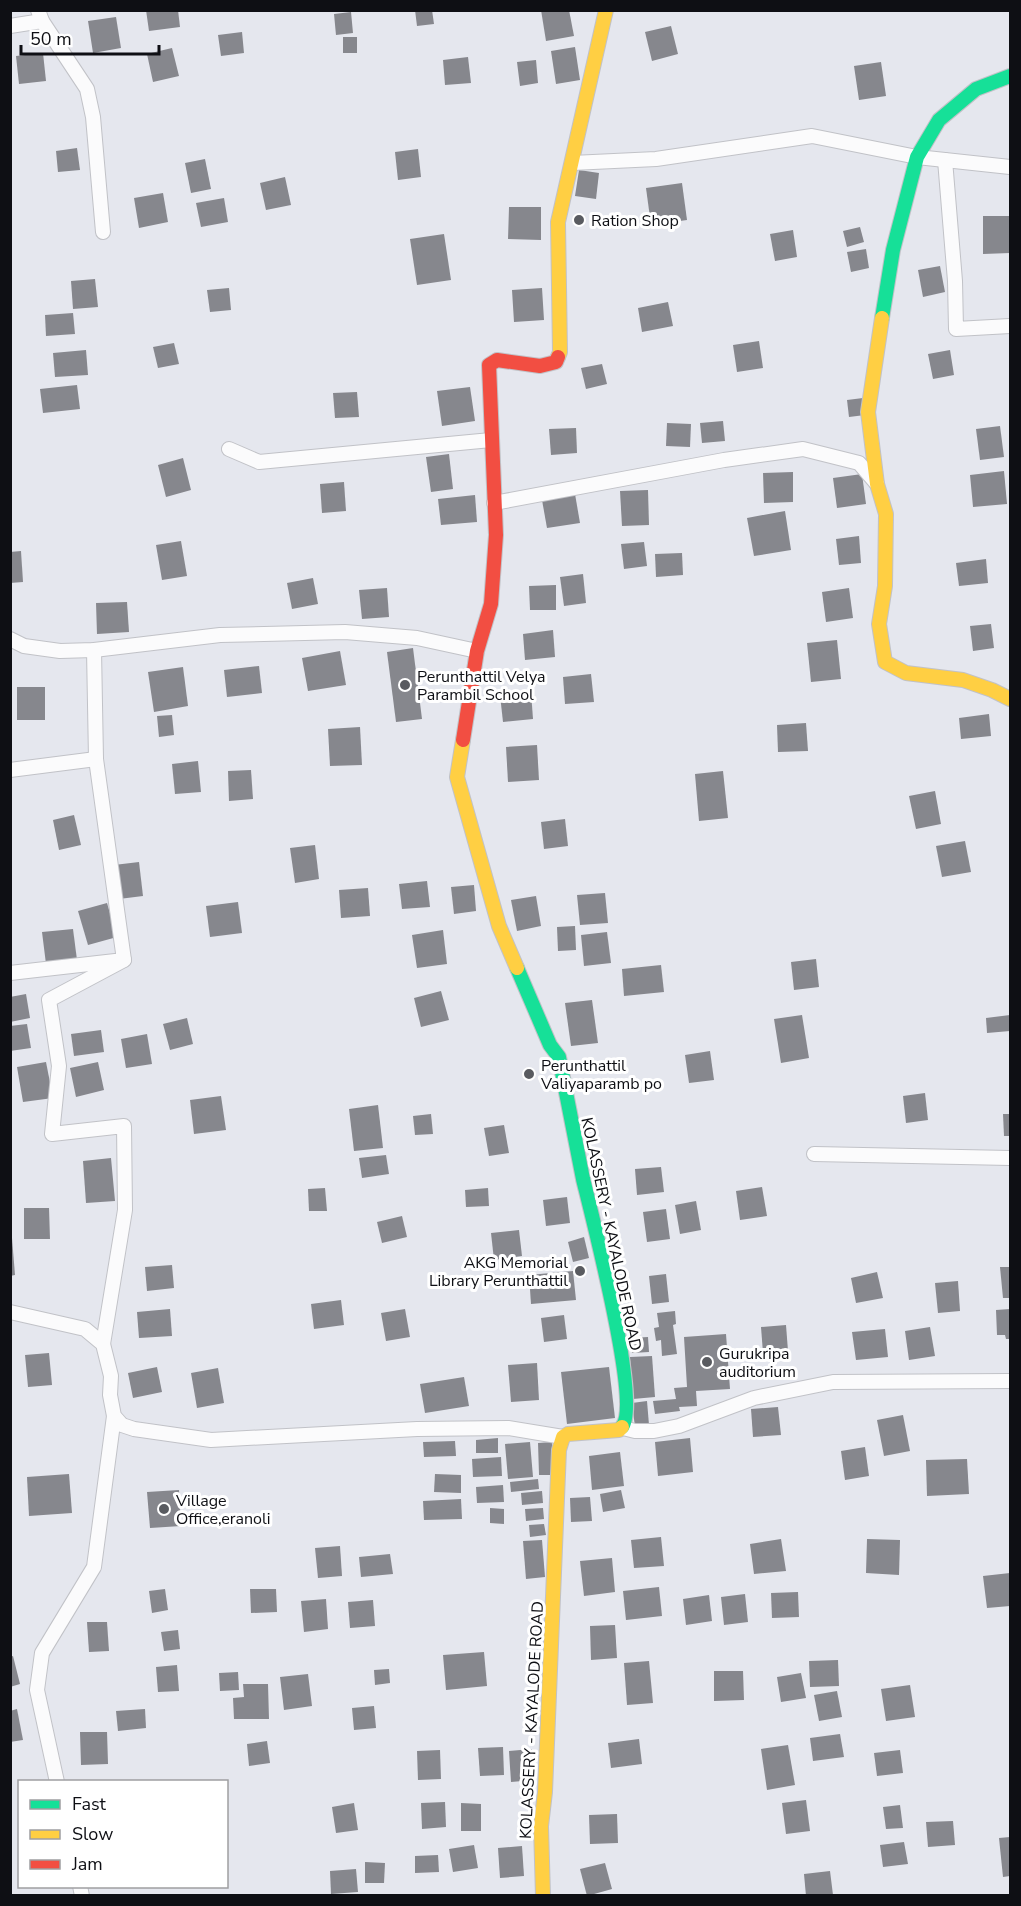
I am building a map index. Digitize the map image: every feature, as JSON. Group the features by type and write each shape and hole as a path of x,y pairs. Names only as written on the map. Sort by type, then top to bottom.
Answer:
{"main road":[{"name":"KOLASSERY - KAYALODE ROAD","path":"606,10 558,222 560,352 556,362 540,366 497,360 489,365 496,535 490,604 477,651 457,777 499,926 546,1036 559,1057 571,1121 619,1334 626,1403 623,1428"},
{"path":"1011,76 976,89 939,120 917,157 893,250 868,412 877,484 886,514 885,586 879,624 885,662 906,674 963,680 1011,699"},
{"path":"562,1437 574,1433 613,1431 623,1428"},
{"name":"KOLASSERY - KAYALODE ROAD","path":"543,1896 541,1826 545,1792 559,1450 562,1437"}],"street":[{"path":"10,26 40,16 87,89 93,117 103,232"},
{"path":"572,163 656,159 812,136 917,157 1011,167"},
{"path":"945,160 955,281 956,329 1011,326"},
{"path":"229,449 259,462 491,440"},
{"path":"494,503 724,460 803,448 859,463 877,484"},
{"path":"10,639 24,646 60,651 94,650 220,635 345,632 417,638 477,651"},
{"path":"94,650 96,759 124,960"},
{"path":"10,770 96,759"},
{"path":"10,973 124,960"},
{"path":"57,1780 37,1690 42,1653 94,1567 114,1416 110,1395 111,1376 103,1344 125,1210 124,1126 51,1134 59,1066 49,1000 124,960"},
{"path":"814,1154 1011,1158"},
{"path":"10,1312 85,1329 103,1344"},
{"path":"623,1428 635,1431 654,1431 679,1426 754,1398 833,1382 1011,1381"},
{"path":"114,1416 122,1425 134,1429 211,1440 417,1429 496,1428 562,1437"}],"building":[{"path":"146,10 178,10 180,27 149,31"},
{"path":"415,10 432,10 434,24 417,26"},
{"path":"541,10 569,10 574,36 546,41"},
{"path":"351,12 353,33 336,35 334,14"},
{"path":"116,17 121,48 93,53 88,21"},
{"path":"671,26 678,54 652,61 645,32"},
{"path":"242,32 244,53 221,56 218,35"},
{"path":"343,37 357,37 357,53 343,53"},
{"path":"575,47 580,80 556,84 551,51"},
{"path":"172,48 179,76 153,82 147,54"},
{"path":"43,53 46,81 19,84 16,56"},
{"path":"468,57 471,83 445,85 443,60"},
{"path":"536,60 538,83 520,86 517,62"},
{"path":"881,62 886,96 859,100 854,66"},
{"path":"77,148 80,170 58,172 56,151"},
{"path":"418,149 421,177 398,180 395,152"},
{"path":"205,159 211,189 191,193 185,163"},
{"path":"579,170 599,173 596,199 575,196"},
{"path":"285,177 291,205 266,210 260,183"},
{"path":"682,183 687,220 651,225 646,188"},
{"path":"163,193 168,222 139,228 134,198"},
{"path":"224,198 228,222 201,227 196,203"},
{"path":"509,207 541,207 541,240 508,239"},
{"path":"983,216 1010,216 1010,253 983,254"},
{"path":"860,227 864,242 847,247 843,231"},
{"path":"793,230 797,257 775,261 770,234"},
{"path":"444,234 451,280 417,285 410,239"},
{"path":"866,249 869,268 851,272 847,252"},
{"path":"940,266 945,292 923,297 918,270"},
{"path":"95,279 98,307 73,309 71,281"},
{"path":"229,288 231,310 210,312 207,290"},
{"path":"542,288 544,320 514,322 512,290"},
{"path":"668,302 673,326 642,332 638,308"},
{"path":"73,313 75,334 46,336 45,315"},
{"path":"759,341 763,368 737,372 733,345"},
{"path":"174,343 179,364 158,368 153,347"},
{"path":"86,350 88,375 55,377 53,353"},
{"path":"950,350 954,375 933,379 928,354"},
{"path":"602,364 607,384 586,389 581,368"},
{"path":"77,385 80,409 43,413 40,389"},
{"path":"470,387 475,421 442,426 437,391"},
{"path":"357,392 359,417 335,418 333,393"},
{"path":"863,398 865,415 849,417 847,400"},
{"path":"723,421 725,441 702,443 700,423"},
{"path":"667,423 691,424 690,447 666,446"},
{"path":"1000,426 1004,457 980,460 976,429"},
{"path":"576,428 577,453 551,455 549,429"},
{"path":"449,454 453,489 431,492 426,457"},
{"path":"183,458 191,490 166,497 158,465"},
{"path":"1004,471 1007,504 973,507 970,475"},
{"path":"793,472 793,502 764,503 763,473"},
{"path":"862,474 866,504 837,508 833,478"},
{"path":"344,482 346,511 322,513 320,484"},
{"path":"648,490 649,525 622,526 620,491"},
{"path":"575,494 580,523 547,528 542,500"},
{"path":"475,495 477,522 441,525 438,499"},
{"path":"785,511 791,550 754,556 747,518"},
{"path":"859,536 861,563 839,565 836,539"},
{"path":"181,541 187,576 162,580 156,545"},
{"path":"644,542 647,566 624,569 621,544"},
{"path":"21,551 23,582 10,583 10,552"},
{"path":"682,553 683,575 656,577 655,554"},
{"path":"986,559 988,583 959,586 956,563"},
{"path":"583,574 586,603 564,606 560,577"},
{"path":"313,578 318,604 292,609 287,583"},
{"path":"556,585 556,610 530,610 529,586"},
{"path":"387,588 389,617 362,619 359,590"},
{"path":"849,588 853,618 826,622 822,592"},
{"path":"127,602 129,632 97,634 96,603"},
{"path":"991,624 994,648 973,651 970,626"},
{"path":"553,630 555,657 525,660 523,634"},
{"path":"837,640 841,679 811,682 807,643"},
{"name":"Perunthattil Velya Parambil School","path":"413,648 422,719 396,722 387,652"},
{"path":"340,651 346,685 308,691 302,658"},
{"path":"259,666 262,693 227,697 224,670"},
{"path":"183,667 188,706 154,712 148,672"},
{"path":"591,674 594,702 565,704 563,677"},
{"path":"17,687 45,687 45,720 17,720"},
{"path":"531,692 533,719 503,722 500,695"},
{"path":"989,714 991,736 961,739 959,718"},
{"path":"172,715 174,735 159,737 157,716"},
{"path":"806,723 808,751 778,752 777,725"},
{"path":"360,727 362,765 330,766 328,729"},
{"path":"537,745 539,780 508,782 506,747"},
{"path":"198,761 201,792 175,794 172,764"},
{"path":"251,770 253,799 229,801 228,771"},
{"path":"723,771 728,818 699,821 695,774"},
{"path":"935,791 941,824 916,829 909,796"},
{"path":"74,815 81,845 59,850 53,820"},
{"path":"565,819 568,846 544,849 541,822"},
{"path":"965,841 971,872 942,877 936,846"},
{"path":"315,845 319,879 295,883 290,848"},
{"path":"139,862 143,896 119,899 114,865"},
{"path":"427,881 430,907 402,909 399,884"},
{"path":"474,885 476,911 454,914 451,887"},
{"path":"368,888 370,916 341,918 339,890"},
{"path":"605,893 608,923 580,925 577,895"},
{"path":"536,896 541,926 517,931 511,900"},
{"path":"238,902 242,933 210,937 206,906"},
{"path":"107,903 117,937 88,945 78,911"},
{"path":"575,926 576,950 558,951 557,927"},
{"path":"73,929 77,960 46,964 42,932"},
{"path":"443,930 447,964 417,968 412,935"},
{"path":"607,932 611,963 584,966 581,935"},
{"path":"816,959 819,987 794,990 791,962"},
{"path":"661,965 664,992 624,996 622,969"},
{"path":"441,991 449,1020 421,1027 414,998"},
{"path":"26,994 30,1018 10,1022 10,997"},
{"path":"592,1000 598,1043 571,1046 565,1003"},
{"path":"802,1015 809,1058 781,1063 774,1019"},
{"path":"1010,1015 1010,1031 987,1033 986,1018"},
{"path":"187,1018 193,1044 170,1050 163,1024"},
{"path":"27,1024 31,1048 10,1051 10,1026"},
{"path":"101,1030 104,1052 74,1056 71,1034"},
{"path":"147,1034 152,1064 126,1068 121,1039"},
{"path":"710,1051 714,1080 689,1083 685,1055"},
{"path":"46,1062 53,1098 23,1102 17,1067"},
{"path":"98,1062 104,1090 76,1097 70,1068"},
{"path":"925,1093 928,1120 906,1123 903,1096"},
{"path":"221,1096 226,1130 194,1134 190,1100"},
{"path":"378,1105 383,1148 354,1151 349,1109"},
{"path":"431,1114 433,1134 415,1135 413,1116"},
{"path":"1003,1114 1010,1114 1010,1136 1004,1136"},
{"path":"504,1125 509,1153 489,1156 484,1128"},
{"path":"386,1155 389,1174 362,1178 359,1158"},
{"path":"111,1158 115,1201 86,1203 83,1161"},
{"path":"661,1167 664,1192 637,1195 635,1169"},
{"path":"762,1187 767,1216 740,1220 736,1191"},
{"path":"325,1188 327,1211 309,1211 308,1189"},
{"path":"488,1188 489,1206 466,1207 465,1190"},
{"path":"567,1197 570,1223 546,1226 543,1200"},
{"path":"696,1201 701,1230 680,1234 675,1205"},
{"path":"24,1208 49,1208 50,1239 24,1239"},
{"path":"666,1209 670,1239 647,1242 643,1212"},
{"path":"402,1216 407,1237 382,1243 377,1222"},
{"path":"519,1230 522,1256 494,1260 491,1233"},
{"path":"584,1237 589,1258 573,1262 568,1242"},
{"path":"10,1238 12,1238 15,1275 10,1276"},
{"path":"172,1265 174,1288 147,1291 145,1267"},
{"path":"1000,1267 1010,1267 1010,1298 1003,1298"},
{"path":"573,1271 576,1300 531,1304 529,1275"},
{"path":"877,1272 883,1298 856,1303 851,1278"},
{"path":"666,1274 669,1302 652,1304 649,1276"},
{"path":"958,1281 960,1311 938,1313 935,1283"},
{"path":"341,1300 344,1325 314,1329 311,1304"},
{"path":"170,1309 172,1336 139,1338 137,1312"},
{"path":"405,1309 410,1337 386,1341 381,1313"},
{"path":"1010,1309 1010,1339 1006,1339 1005,1335 997,1335 996,1310"},
{"path":"675,1311 676,1324 673,1325 677,1354 662,1356 661,1340 656,1341 654,1328 659,1327 657,1313"},
{"path":"564,1315 567,1339 544,1342 541,1318"},
{"path":"786,1325 788,1351 763,1353 761,1327"},
{"path":"930,1327 935,1356 909,1360 905,1331"},
{"path":"885,1329 888,1357 856,1360 852,1332"},
{"name":"Gurukripa auditorium","path":"726,1334 730,1389 696,1391 697,1406 679,1407 680,1411 655,1414 653,1401 676,1399 674,1388 687,1387 684,1337"},
{"path":"648,1337 649,1352 632,1353 631,1338"},
{"path":"49,1353 52,1385 28,1387 25,1355"},
{"path":"652,1356 655,1397 633,1399 630,1357"},
{"path":"537,1363 539,1400 511,1402 508,1365"},
{"path":"157,1367 162,1392 133,1398 128,1373"},
{"path":"609,1367 615,1418 567,1424 561,1372"},
{"path":"218,1368 224,1403 197,1408 191,1373"},
{"path":"464,1377 469,1406 425,1413 420,1384"},
{"path":"647,1401 649,1425 635,1427 632,1403"},
{"path":"778,1407 781,1435 753,1437 751,1409"},
{"path":"903,1415 910,1451 884,1456 877,1420"},
{"path":"498,1438 498,1453 476,1453 476,1440"},
{"path":"690,1438 693,1472 658,1476 655,1442"},
{"path":"455,1441 456,1456 424,1457 423,1442"},
{"path":"530,1442 533,1477 508,1479 505,1444"},
{"path":"552,1442 553,1475 539,1475 538,1443"},
{"path":"865,1447 869,1476 845,1480 841,1451"},
{"path":"620,1452 624,1486 592,1490 589,1456"},
{"path":"501,1457 502,1476 473,1477 472,1459"},
{"path":"967,1459 969,1494 927,1496 926,1460"},
{"path":"69,1474 72,1513 29,1516 27,1477"},
{"path":"435,1474 461,1475 461,1493 434,1492"},
{"path":"538,1479 539,1489 511,1492 510,1482"},
{"path":"503,1485 504,1502 477,1503 476,1487"},
{"name":"Village Office,eranoli","path":"179,1490 181,1526 150,1528 147,1492"},
{"path":"621,1490 625,1508 603,1512 600,1494"},
{"path":"542,1491 543,1503 522,1505 521,1493"},
{"path":"590,1497 592,1521 571,1522 570,1498"},
{"path":"461,1499 462,1519 424,1520 423,1501"},
{"path":"490,1508 504,1509 504,1524 490,1523"},
{"path":"543,1508 544,1519 526,1521 525,1509"},
{"path":"544,1524 546,1535 530,1537 529,1525"},
{"path":"661,1537 664,1566 634,1568 631,1540"},
{"path":"781,1539 786,1571 754,1574 750,1544"},
{"path":"867,1539 900,1540 899,1575 866,1573"},
{"path":"542,1540 545,1577 526,1579 523,1541"},
{"path":"340,1546 342,1576 318,1578 315,1548"},
{"path":"390,1554 393,1574 361,1577 359,1557"},
{"path":"612,1558 615,1592 584,1596 580,1561"},
{"path":"1010,1573 1010,1606 987,1608 983,1576"},
{"path":"659,1587 662,1616 626,1620 623,1591"},
{"path":"165,1589 168,1610 152,1613 149,1591"},
{"path":"250,1589 276,1589 277,1612 251,1613"},
{"path":"798,1592 799,1617 772,1618 771,1593"},
{"path":"745,1594 748,1622 724,1625 721,1597"},
{"path":"709,1595 712,1621 686,1625 683,1599"},
{"path":"326,1599 328,1629 304,1632 301,1601"},
{"path":"373,1600 375,1626 350,1628 348,1602"},
{"path":"87,1622 107,1622 109,1651 89,1652"},
{"path":"615,1625 617,1658 591,1660 590,1626"},
{"path":"178,1630 180,1649 164,1651 161,1632"},
{"path":"484,1652 487,1686 446,1690 443,1655"},
{"path":"13,1656 20,1684 10,1687 10,1657"},
{"path":"838,1660 839,1686 810,1687 809,1661"},
{"path":"649,1661 653,1703 627,1705 624,1663"},
{"path":"177,1665 179,1691 158,1692 156,1667"},
{"path":"389,1669 390,1683 375,1685 374,1670"},
{"path":"714,1671 743,1671 744,1700 714,1701"},
{"path":"238,1672 239,1690 220,1691 219,1673"},
{"path":"801,1673 806,1698 781,1702 777,1677"},
{"path":"308,1674 312,1706 284,1710 280,1677"},
{"path":"243,1684 268,1684 269,1719 234,1719 233,1698 244,1697"},
{"path":"910,1685 915,1717 886,1721 881,1689"},
{"path":"837,1691 842,1717 819,1721 814,1695"},
{"path":"374,1706 376,1728 354,1730 352,1708"},
{"path":"17,1709 23,1740 10,1742 10,1711"},
{"path":"145,1709 146,1728 118,1731 116,1711"},
{"path":"80,1732 107,1732 108,1764 81,1765"},
{"path":"840,1734 844,1757 813,1761 810,1738"},
{"path":"639,1739 642,1764 611,1768 608,1743"},
{"path":"267,1741 270,1763 249,1766 247,1744"},
{"path":"788,1745 795,1785 767,1790 761,1749"},
{"path":"503,1747 504,1775 480,1776 478,1748"},
{"path":"532,1749 534,1780 511,1782 509,1751"},
{"path":"440,1750 441,1779 418,1780 417,1751"},
{"path":"900,1750 903,1773 877,1776 874,1753"},
{"path":"806,1800 810,1831 786,1834 782,1803"},
{"path":"445,1802 446,1827 422,1829 421,1803"},
{"path":"354,1803 358,1830 336,1833 332,1807"},
{"path":"461,1803 481,1804 481,1831 461,1831"},
{"path":"900,1805 903,1828 886,1829 883,1807"},
{"path":"617,1814 618,1843 590,1844 589,1815"},
{"path":"953,1821 955,1845 928,1847 926,1822"},
{"path":"1010,1837 1010,1876 1003,1877 999,1838"},
{"path":"904,1842 908,1864 883,1867 880,1845"},
{"path":"474,1845 478,1868 453,1872 449,1849"},
{"path":"522,1846 524,1876 500,1878 498,1848"},
{"path":"438,1855 439,1872 415,1873 415,1856"},
{"path":"365,1862 385,1863 384,1883 365,1883"},
{"path":"605,1863 612,1889 587,1896 580,1869"},
{"path":"356,1869 358,1892 331,1894 330,1871"},
{"path":"830,1871 833,1895 806,1896 804,1874"}],"traffic: fast":[{"path":"882,318 893,250 917,157 939,120 976,89 1010,76"},
{"path":"517,968 550,1045 559,1057 620,1348 626,1411 622,1427"}],"traffic: slow":[{"path":"558,357 560,352 558,222 606,10"},
{"path":"882,318 868,412 877,484 886,514 885,586 879,624 885,662 906,673 963,680 1010,699"},
{"path":"463,740 457,777 499,926 517,968"},
{"path":"543,1896 541,1826 545,1792 559,1450 563,1437 568,1434 619,1430 622,1427"}],"traffic: jam":[{"path":"463,740 477,651 491,604 496,535 489,365 497,360 540,366 556,362 558,357"}],"place":[{"name":"Ration Shop","path":"579,220"},
{"name":"Perunthattil Velya Parambil School","path":"405,685"},
{"name":"Perunthattil Valiyaparamb po","path":"529,1074"},
{"name":"AKG Memorial Library Perunthattil","path":"580,1271"},
{"name":"Gurukripa auditorium","path":"707,1362"},
{"name":"Village Office,eranoli","path":"164,1509"}]}
